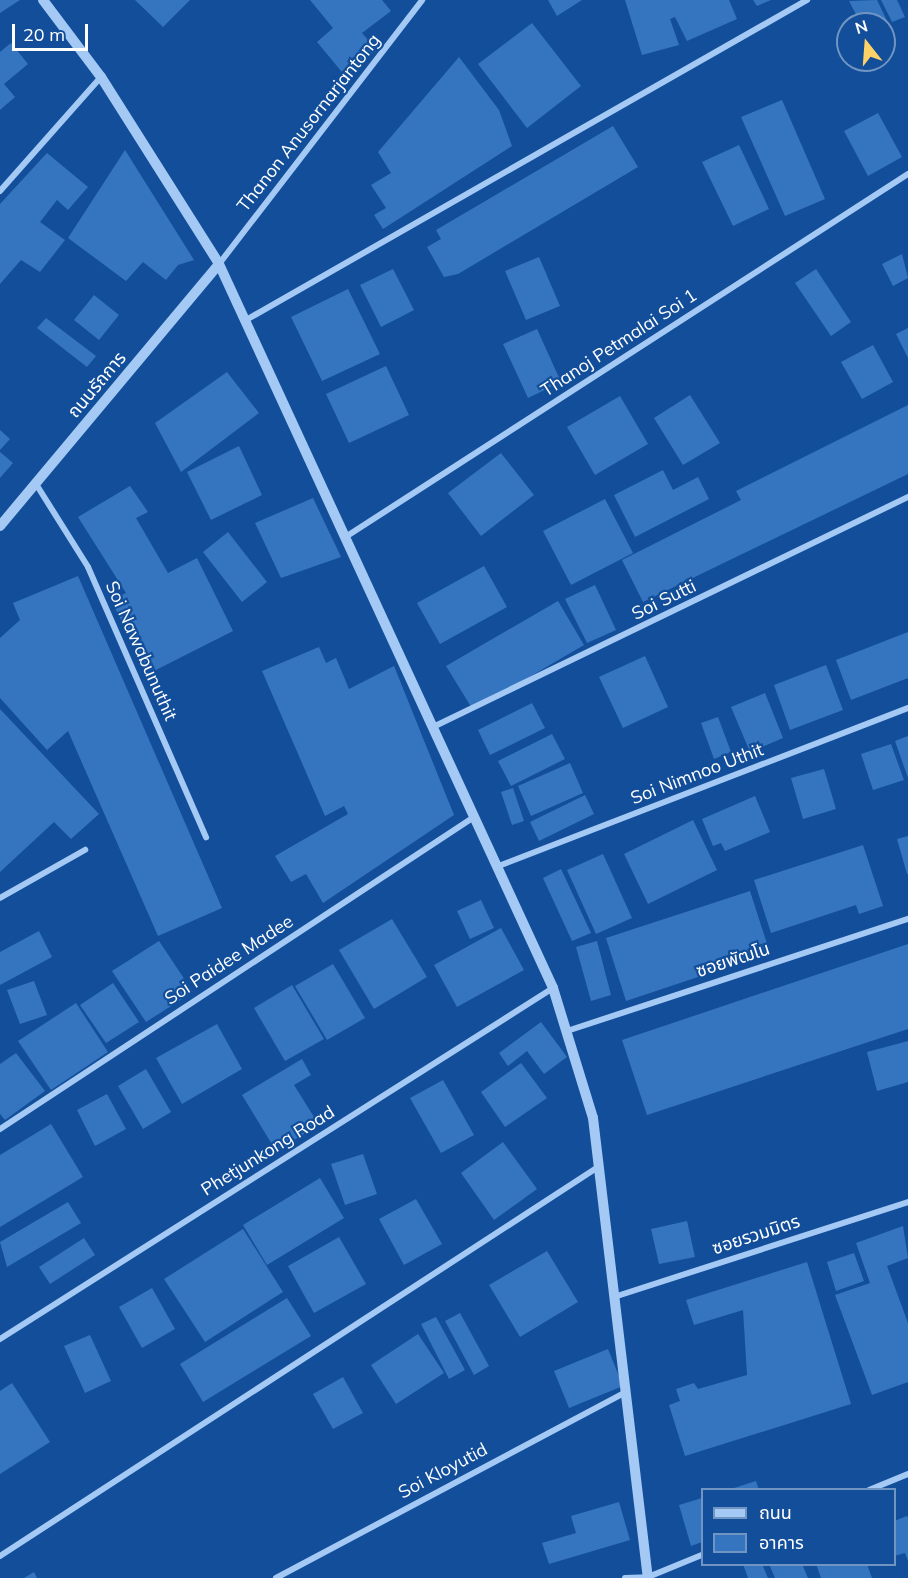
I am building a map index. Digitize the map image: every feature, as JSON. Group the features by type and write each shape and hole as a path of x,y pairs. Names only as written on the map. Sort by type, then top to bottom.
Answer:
{"street":[{"path":"43,0 101,77 219,264 347,536 553,988 593,1119 624,1393 648,1577"},
{"name":"Thanon Anusornarjantong","path":"219,264 422,0"},
{"path":"246,320 807,0"},
{"path":"0,191 101,77"},
{"name":"Thanoj Petmalai Soi 1","path":"347,536 908,174"},
{"name":"ถนนรัถการ","path":"0,526 219,264"},
{"name":"Soi Nawabunuthit","path":"36,484 88,567 206,837"},
{"name":"Soi Sutti","path":"433,727 908,497"},
{"name":"Soi Nimnoo Uthit","path":"496,867 908,708"},
{"name":"Soi Paidee Madee","path":"0,1129 474,817"},
{"path":"0,898 85,850"},
{"name":"ซอยพัฒโน","path":"567,1031 908,919"},
{"name":"Phetjunkong Road","path":"0,1339 553,988"},
{"path":"0,1556 598,1167"},
{"name":"ซอยรวมมิตร","path":"614,1297 908,1202"},
{"name":"Soi Kloyutid","path":"276,1578 624,1393"},
{"path":"874,1488 908,1474"},
{"path":"625,1578 648,1577 701,1555"}],"building":[{"path":"0,0 20,0 0,13"},
{"path":"135,0 190,0 163,27"},
{"path":"310,0 382,0 391,11 362,33 377,50 346,77 317,42 333,28"},
{"path":"548,0 582,0 557,16"},
{"path":"625,0 729,0 737,19 687,41 675,17 670,19 679,45 642,55"},
{"path":"753,0 771,0 757,6"},
{"path":"877,0 883,12 855,12 849,1"},
{"path":"881,0 897,0 905,17 896,20 896,12 887,12"},
{"path":"532,23 581,86 527,128 478,64"},
{"path":"11,43 28,64 4,84 15,97 0,110 0,52"},
{"path":"459,57 499,110 512,146 383,229 374,215 386,208 371,185 391,173 378,152"},
{"path":"782,100 825,199 785,216 741,117"},
{"path":"878,113 902,157 868,176 844,131"},
{"path":"613,126 638,167 458,274 444,277 427,247 441,239 436,230"},
{"path":"739,145 769,209 733,226 702,162"},
{"path":"125,150 194,260 178,265 166,280 143,262 126,281 68,238"},
{"path":"47,153 88,187 68,210 57,200 40,222 65,240 40,272 21,260 0,284 0,204"},
{"path":"902,254 908,278 893,286 882,264"},
{"path":"539,257 560,306 526,320 505,271"},
{"path":"393,269 414,310 381,327 360,285"},
{"path":"816,269 851,322 831,336 795,283"},
{"path":"348,289 380,354 322,381 291,317"},
{"path":"94,295 119,315 99,340 74,320"},
{"path":"46,318 96,356 87,367 37,328"},
{"path":"908,328 908,358 896,334"},
{"path":"537,329 561,382 528,398 503,344"},
{"path":"873,345 893,382 862,399 841,362"},
{"path":"386,366 409,415 349,443 326,394"},
{"path":"227,372 259,413 181,472 155,423"},
{"path":"690,395 720,443 683,465 654,418"},
{"path":"620,396 648,444 595,475 567,427"},
{"path":"908,405 908,474 643,602 622,560 741,500 736,491"},
{"path":"0,430 10,439 0,450"},
{"path":"239,446 262,495 211,520 187,472"},
{"path":"0,452 13,463 0,478"},
{"path":"501,453 534,495 481,536 448,493"},
{"path":"663,470 673,490 698,477 709,499 635,537 614,495"},
{"path":"130,486 148,512 136,518 168,573 197,558 233,631 148,674 111,600 126,593 78,517"},
{"path":"313,498 341,557 281,578 255,523"},
{"path":"605,499 633,553 571,585 543,531"},
{"path":"228,532 267,582 242,602 203,552"},
{"path":"484,566 507,607 440,644 417,603"},
{"path":"78,576 222,908 158,936 68,731 47,750 0,698 0,638 20,620 13,603"},
{"path":"595,585 616,630 587,643 565,599"},
{"path":"558,601 584,645 473,710 446,666"},
{"path":"908,632 908,678 851,700 836,660"},
{"path":"319,647 326,663 336,658 349,689 394,666 454,815 323,903 306,874 291,882 275,856 348,814 344,806 325,816 262,671"},
{"path":"645,656 668,707 623,728 599,677"},
{"path":"826,665 843,710 790,730 774,685"},
{"path":"765,693 783,738 750,752 731,707"},
{"path":"532,703 545,728 490,755 478,730"},
{"path":"0,709 99,814 71,839 54,822 0,872"},
{"path":"718,717 731,752 714,759 701,723"},
{"path":"552,734 565,759 511,786 498,761"},
{"path":"908,736 908,778 895,741"},
{"path":"891,744 904,780 873,790 861,754"},
{"path":"570,763 583,793 531,816 518,786"},
{"path":"824,769 836,809 803,819 791,778"},
{"path":"513,788 524,821 512,825 501,792"},
{"path":"585,795 594,814 539,841 530,822"},
{"path":"755,796 770,832 725,851 721,843 713,846 702,819"},
{"path":"693,820 717,870 648,904 624,854"},
{"path":"908,836 908,874 907,874 897,839"},
{"path":"863,845 883,906 859,914 856,905 771,933 754,880"},
{"path":"603,854 632,918 596,934 567,870"},
{"path":"561,869 591,933 572,941 543,878"},
{"path":"750,891 770,953 626,1001 606,938"},
{"path":"481,900 494,928 470,939 457,911"},
{"path":"392,919 427,977 374,1009 339,950"},
{"path":"501,928 524,970 457,1007 434,965"},
{"path":"39,931 52,957 0,985 0,952"},
{"path":"159,941 193,992 146,1022 112,971"},
{"path":"597,941 611,995 591,1001 576,947"},
{"path":"908,944 908,1029 647,1115 622,1040"},
{"path":"333,964 365,1018 327,1040 295,986"},
{"path":"34,981 47,1015 20,1024 7,990"},
{"path":"113,983 139,1022 106,1043 80,1005"},
{"path":"292,985 324,1039 285,1061 254,1008"},
{"path":"76,1003 108,1052 51,1090 18,1041"},
{"path":"541,1022 567,1057 544,1074 527,1051 508,1066 499,1053"},
{"path":"217,1024 242,1069 182,1104 156,1058"},
{"path":"908,1041 908,1082 877,1091 867,1052"},
{"path":"16,1053 45,1091 5,1120 0,1114 0,1064"},
{"path":"302,1059 311,1075 294,1085 319,1125 276,1151 242,1095"},
{"path":"521,1063 547,1098 505,1127 481,1092"},
{"path":"146,1069 171,1112 143,1129 118,1086"},
{"path":"443,1080 474,1135 441,1153 410,1098"},
{"path":"107,1094 126,1129 95,1146 77,1110"},
{"path":"51,1124 83,1177 0,1227 0,1155"},
{"path":"503,1142 537,1189 494,1220 461,1173"},
{"path":"363,1154 377,1194 345,1205 331,1164"},
{"path":"320,1178 344,1218 267,1265 243,1225"},
{"path":"416,1199 442,1244 404,1265 379,1219"},
{"path":"68,1202 81,1223 7,1267 0,1242"},
{"path":"687,1221 695,1257 659,1264 651,1229"},
{"path":"903,1226 908,1258 887,1266 908,1323 908,1382 872,1395 835,1295 870,1283 856,1243"},
{"path":"243,1229 283,1292 205,1342 164,1279"},
{"path":"339,1237 366,1284 314,1313 288,1266"},
{"path":"84,1238 95,1255 50,1284 39,1267"},
{"path":"547,1251 578,1302 520,1337 489,1285"},
{"path":"854,1253 864,1281 836,1291 827,1262"},
{"path":"807,1262 851,1404 685,1456 669,1405 680,1401 676,1389 694,1383 698,1389 747,1375 743,1310 694,1325 686,1300"},
{"path":"152,1288 175,1329 142,1348 119,1307"},
{"path":"287,1298 311,1336 203,1402 180,1364"},
{"path":"460,1313 489,1366 474,1375 445,1321"},
{"path":"436,1317 465,1370 449,1379 421,1324"},
{"path":"418,1334 444,1373 396,1404 371,1365"},
{"path":"90,1335 111,1381 85,1393 64,1346"},
{"path":"608,1349 623,1386 569,1408 554,1371"},
{"path":"343,1377 363,1413 333,1429 313,1394"},
{"path":"12,1383 50,1442 0,1474 0,1391"},
{"path":"756,1481 758,1488 734,1488"},
{"path":"701,1498 701,1542 691,1546 679,1505"},
{"path":"619,1502 630,1540 549,1564 542,1543 576,1533 571,1516"},
{"path":"907,1516 908,1518 908,1561 905,1553 896,1555 896,1520"},
{"path":"744,1566 763,1566 768,1578 748,1578"},
{"path":"770,1566 803,1566 808,1578 775,1578"},
{"path":"817,1566 868,1566 872,1578 821,1578"},
{"path":"34,1572 37,1578 24,1578"}]}
